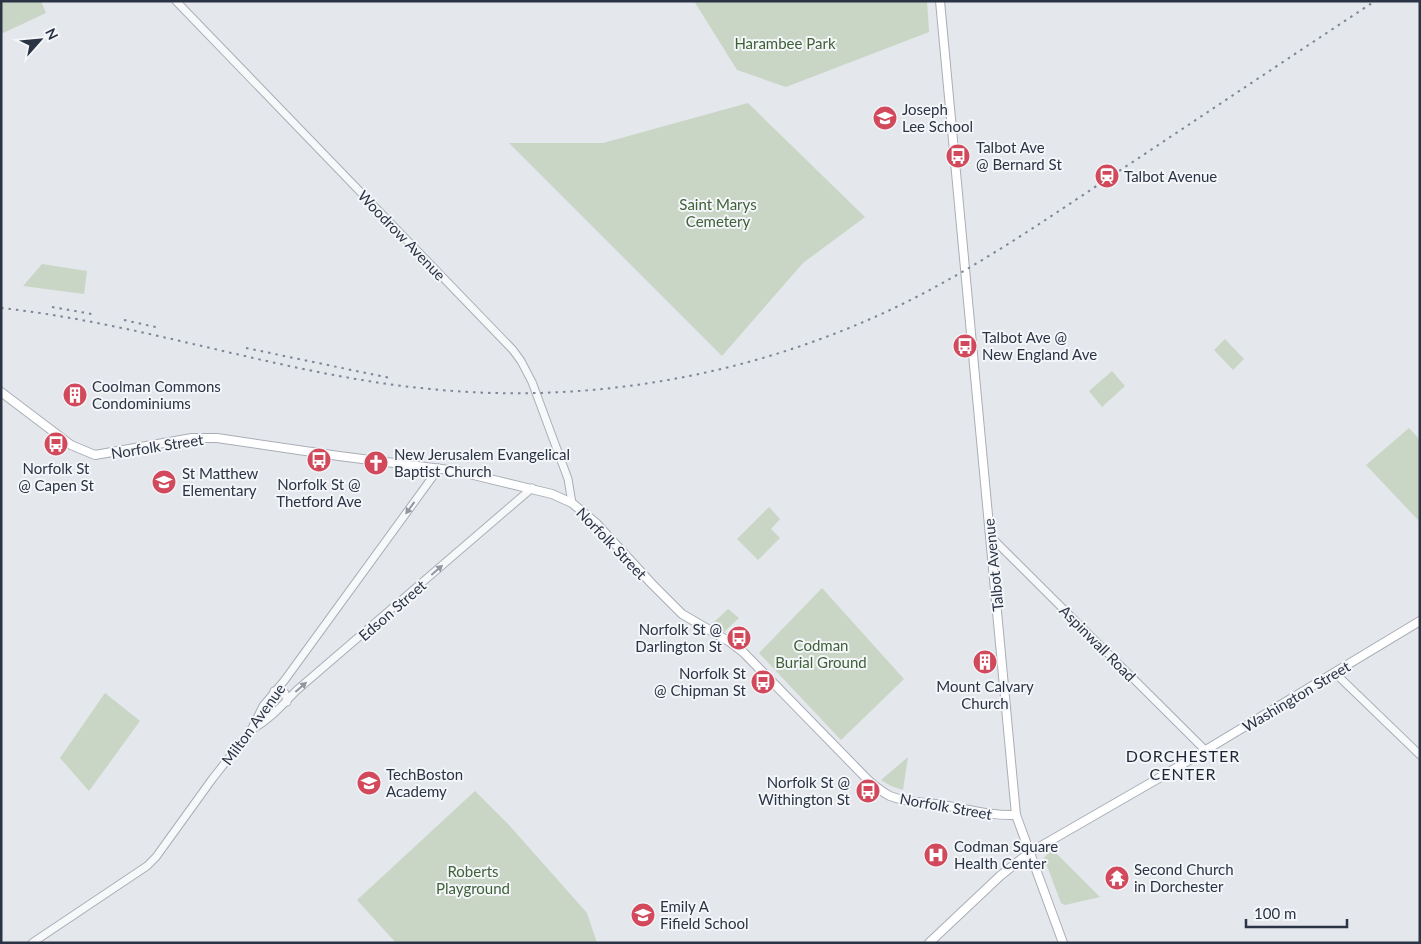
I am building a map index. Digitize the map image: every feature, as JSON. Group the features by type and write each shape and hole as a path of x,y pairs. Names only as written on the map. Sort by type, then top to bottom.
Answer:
{"main road":[{"name":"Talbot Avenue","path":"940,1 1016,815 1063,943"},
{"name":"Norfolk Street","path":"1,392 71,445 95,454 206,437 478,474 552,494 572,503 596,523 682,614 730,642 742,652 882,792 910,802 944,805 990,814 1016,815"},
{"name":"Washington Street","path":"929,943 1000,876 1029,853 1420,621"}],"street":[{"name":"Woodrow Avenue","path":"176,1 521,361 532,382 568,479 572,503"},
{"name":"Milton Avenue","path":"32,943 147,866 156,857 250,730 263,706 284,681 439,468"},
{"name":"Edson Street","path":"250,730 275,714 297,690 532,488"},
{"name":"Aspinwall Road","path":"990,536 1205,750"},
{"path":"1335,673 1420,755"},
{"path":"274,691 285,693 287,702"},
{"path":"263,706 266,714 275,714"}],"green space":[{"path":"1,1 41,1 46,13 1,34"},
{"name":"Harambee Park","path":"694,1 927,1 929,32 786,87 737,70"},
{"name":"Saint Marys Cemetery","path":"748,103 865,217 803,263 722,356 509,143 603,143"},
{"path":"42,264 87,271 84,294 23,286"},
{"path":"1225,339 1244,359 1233,370 1214,350"},
{"path":"1112,371 1125,386 1102,407 1089,391"},
{"path":"1409,428 1420,440 1420,522 1366,465"},
{"path":"769,507 780,519 771,529 780,538 758,560 737,539"},
{"name":"Codman Burial Ground","path":"822,588 904,679 841,740 759,653"},
{"path":"728,609 739,618 724,632 711,625"},
{"path":"105,693 140,721 89,791 60,758"},
{"path":"908,757 903,790 881,780"},
{"name":"Roberts Playground","path":"475,791 509,825 587,913 597,943 396,943 357,900"},
{"path":"1052,849 1100,897 1065,905 1061,903 1044,858"}],"railway":[{"path":"1,308 112,326 330,374 385,384 441,390 497,393 608,388 664,381 718,370 772,355 825,337 877,316 936,287 1047,219 1375,1"},
{"path":"52,307 92,314"},
{"path":"124,320 160,328"},
{"path":"246,348 390,378"}],"place":[{"name":"Joseph Lee School","path":"885,118"},
{"name":"Talbot Ave @ Bernard St","path":"958,156"},
{"name":"Talbot Avenue","path":"1107,176"},
{"name":"Talbot Ave @ New England Ave","path":"965,346"},
{"name":"Coolman Commons Condominiums","path":"75,395"},
{"name":"Norfolk St @ Capen St","path":"56,444"},
{"name":"Norfolk St @ Thetford Ave","path":"319,460"},
{"name":"New Jerusalem Evangelical Baptist Church","path":"376,463"},
{"name":"St Matthew Elementary","path":"164,482"},
{"name":"Norfolk St @ Darlington St","path":"739,638"},
{"name":"Mount Calvary Church","path":"985,662"},
{"name":"Norfolk St @ Chipman St","path":"763,682"},
{"name":"TechBoston Academy","path":"369,783"},
{"name":"Norfolk St @ Withington St","path":"868,791"},
{"name":"Codman Square Health Center","path":"936,855"},
{"name":"Second Church in Dorchester","path":"1117,878"},
{"name":"Emily A Fifield School","path":"643,915"}],"district":[{"name":"DORCHESTER CENTER","path":"1183,764"}]}
